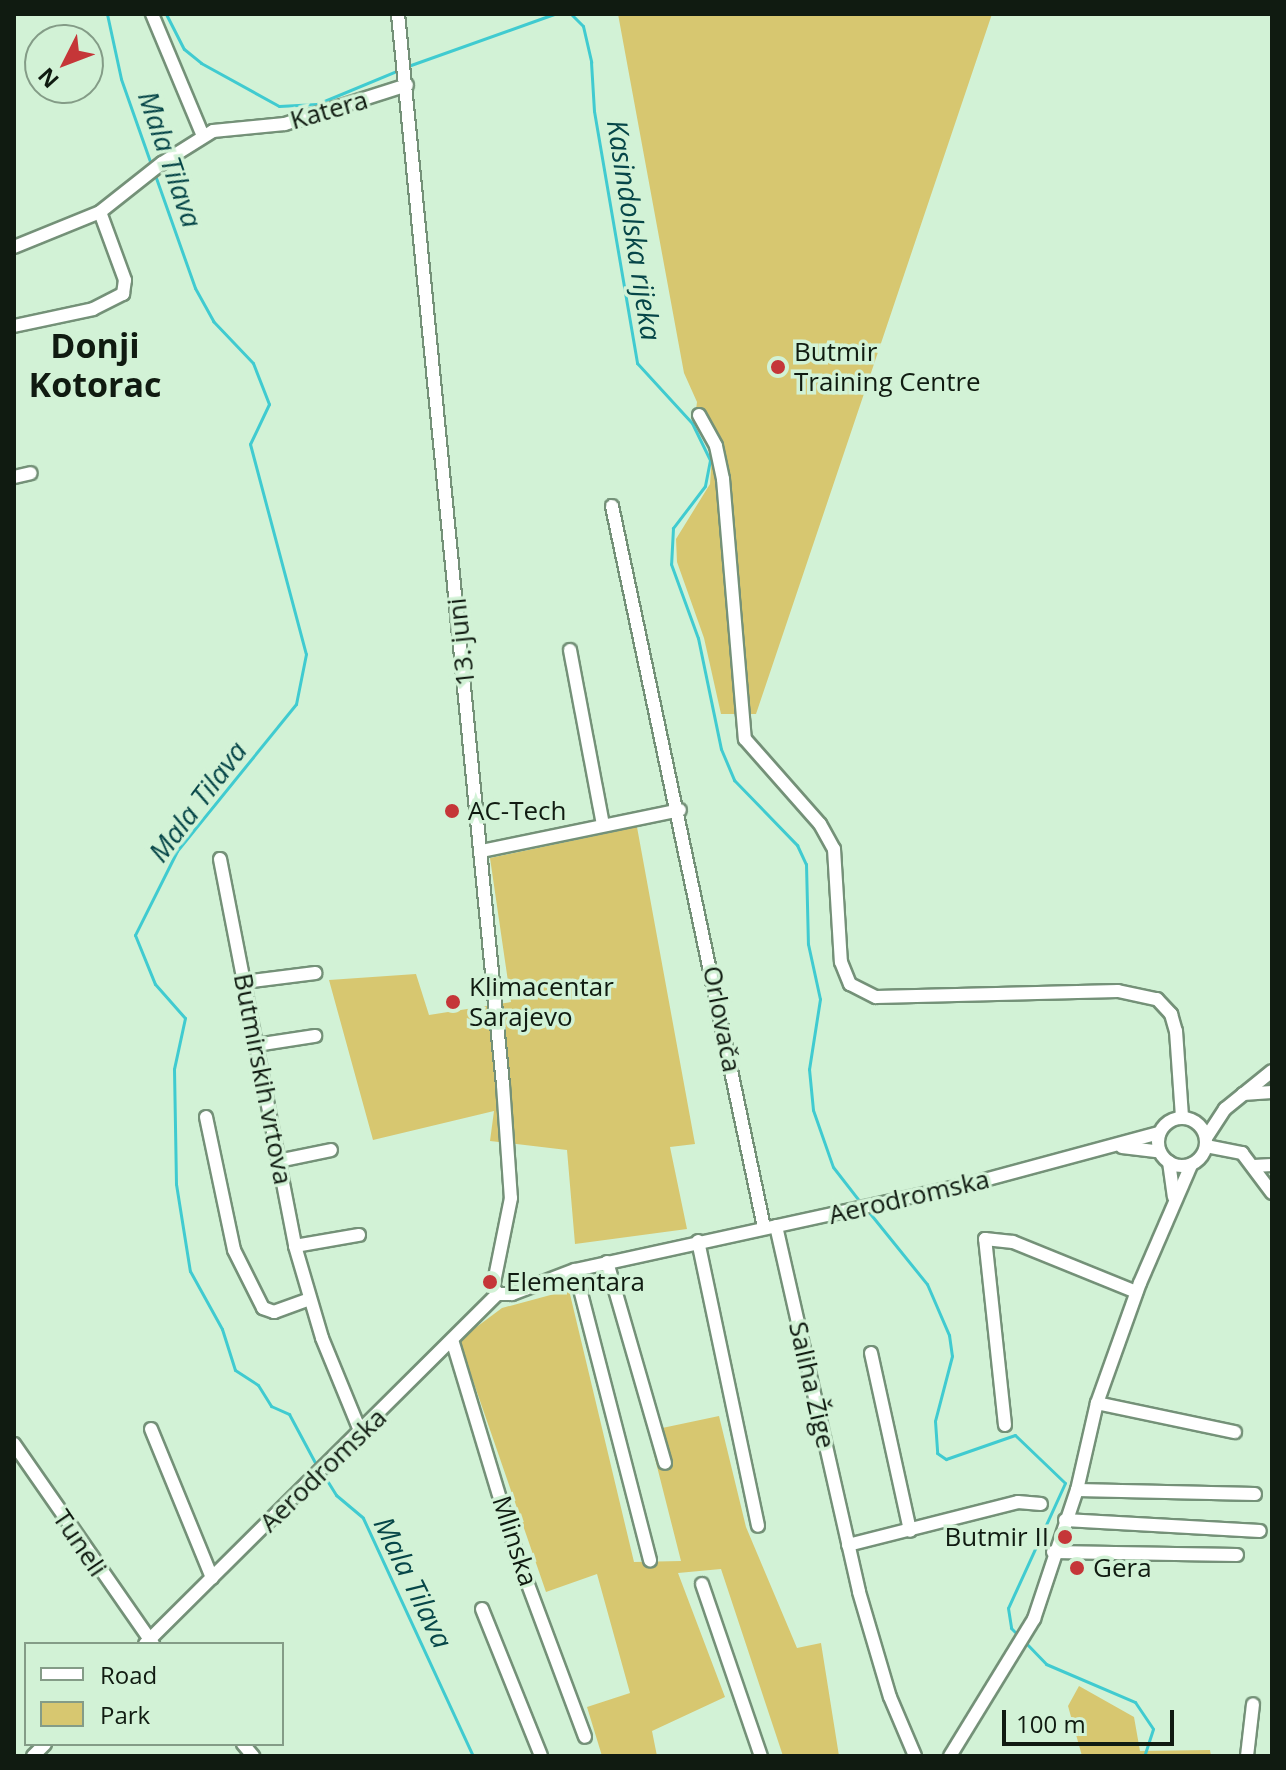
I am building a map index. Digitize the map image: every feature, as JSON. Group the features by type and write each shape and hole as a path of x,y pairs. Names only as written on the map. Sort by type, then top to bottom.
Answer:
{"street":[{"path":"152,14 203,136"},
{"name":"13. juni","path":"398,14 482,851 511,1198 494,1269 498,1294"},
{"name":"Katera","path":"14,247 100,212 203,136 232,125 285,124 406,80"},
{"path":"14,326 93,309 123,294 125,280 100,212"},
{"path":"699,415 716,446 723,479 745,739 830,840 838,864 841,962 850,984 876,997 1118,991 1157,999 1171,1014 1176,1031 1182,1117"},
{"path":"14,477 31,473"},
{"name":"Orlovača","path":"612,506 770,1227"},
{"path":"570,650 603,825"},
{"path":"482,851 680,810"},
{"name":"Butmirskih vrtova","path":"220,859 295,1246 309,1299 361,1433"},
{"path":"244,982 315,973"},
{"path":"256,1045 315,1036"},
{"path":"1198,1123 1225,1109 1272,1071"},
{"path":"1241,1094 1272,1092"},
{"path":"950,1756 1034,1619 1053,1552 1077,1490 1097,1403 1136,1292 1174,1197 1225,1109"},
{"path":"206,1117 234,1250 263,1308 274,1312 309,1299"},
{"path":"1174,1197 1169,1162 1160,1152 1159,1133 1166,1123 1182,1117 1198,1123 1206,1142"},
{"name":"Aerodromska","path":"150,1642 453,1343 498,1294 512,1294 575,1270 607,1262 892,1202 1119,1147 1159,1133"},
{"path":"1206,1142 1233,1148 1254,1166 1272,1193"},
{"name":"Aerodromska","path":"1119,1147 1160,1152"},
{"path":"278,1161 331,1150"},
{"path":"1169,1162 1191,1165"},
{"path":"1254,1166 1272,1165"},
{"name":"Saliha Žige","path":"770,1227 848,1545 890,1697 915,1756"},
{"path":"295,1246 359,1235"},
{"path":"1005,1425 985,1239 1013,1242 1136,1292"},
{"path":"698,1241 758,1526"},
{"path":"607,1262 665,1463"},
{"path":"575,1270 650,1560"},
{"name":"Mlinska","path":"453,1343 517,1555 585,1737"},
{"path":"871,1353 910,1531"},
{"path":"1097,1403 1235,1432"},
{"path":"151,1429 212,1578"},
{"name":"Tuneli","path":"14,1444 148,1642"},
{"path":"1077,1490 1255,1494"},
{"path":"848,1545 1018,1502 1041,1504"},
{"path":"1065,1520 1260,1531"},
{"path":"1053,1552 1237,1555"},
{"path":"702,1584 761,1756"},
{"name":"Mlinska","path":"482,1609 541,1756"},
{"path":"1247,1756 1253,1704"},
{"path":"960,1738 966,1756"}],"green space":[{"name":"Butmir Training Centre","path":"618,14 992,14 756,714 721,714 704,638 677,562 676,539 710,484 712,454 695,418 697,402 684,373"},
{"path":"637,827 695,1144 670,1147 687,1229 575,1244 567,1150 490,1141 494,1111 373,1140 329,980 416,974 429,1015 511,1002 490,858"},
{"path":"569,1290 634,1562 681,1561 648,1431 719,1416 746,1527 797,1648 821,1643 839,1756 783,1756 721,1569 678,1573 725,1697 652,1731 657,1756 602,1756 587,1707 630,1693 597,1574 546,1592 459,1340 502,1308"},
{"path":"1079,1686 1134,1717 1140,1751 1210,1750 1211,1756 1082,1756 1068,1706"}],"waterway":[{"name":"Mala Tilava","path":"107,14 121,79 152,167"},
{"name":"Kasindolska rijeka","path":"166,14 184,49 201,63 279,106 317,104 401,69"},
{"name":"Kasindolska rijeka","path":"408,66 554,14"},
{"name":"Kasindolska rijeka","path":"571,14 583,26 591,62 594,111 637,363 692,423 710,460 705,486 673,528 671,564 698,638 721,749 734,780 797,845 806,864 808,944 820,999 809,1069 813,1110 833,1167 861,1203"},
{"name":"Mala Tilava","path":"155,175 195,288 213,321 253,363 269,404 250,444 306,654 296,704 177,851 135,935 155,984 185,1018 174,1069 176,1184 190,1271 222,1329 235,1370 258,1385 271,1406 289,1414 318,1468"},
{"name":"Kasindolska rijeka","path":"868,1211 927,1284 949,1335 952,1356 935,1421 937,1453 946,1459 1015,1435 1065,1483 1008,1608 1011,1628 1019,1636"},
{"name":"Mala Tilava","path":"323,1474 336,1495 363,1518 473,1756"},
{"name":"Kasindolska rijeka","path":"1024,1641 1046,1664 1135,1702 1153,1729 1144,1756"}],"place":[{"name":"Butmir Training Centre","path":"778,367"},
{"name":"AC-Tech","path":"452,811"},
{"name":"Klimacentar Sarajevo","path":"453,1002"},
{"name":"Elementara","path":"490,1282"},
{"name":"Butmir II","path":"1065,1537"},
{"name":"Gera","path":"1077,1568"}],"district":[{"name":"Donji Kotorac","path":"95,364"}]}
